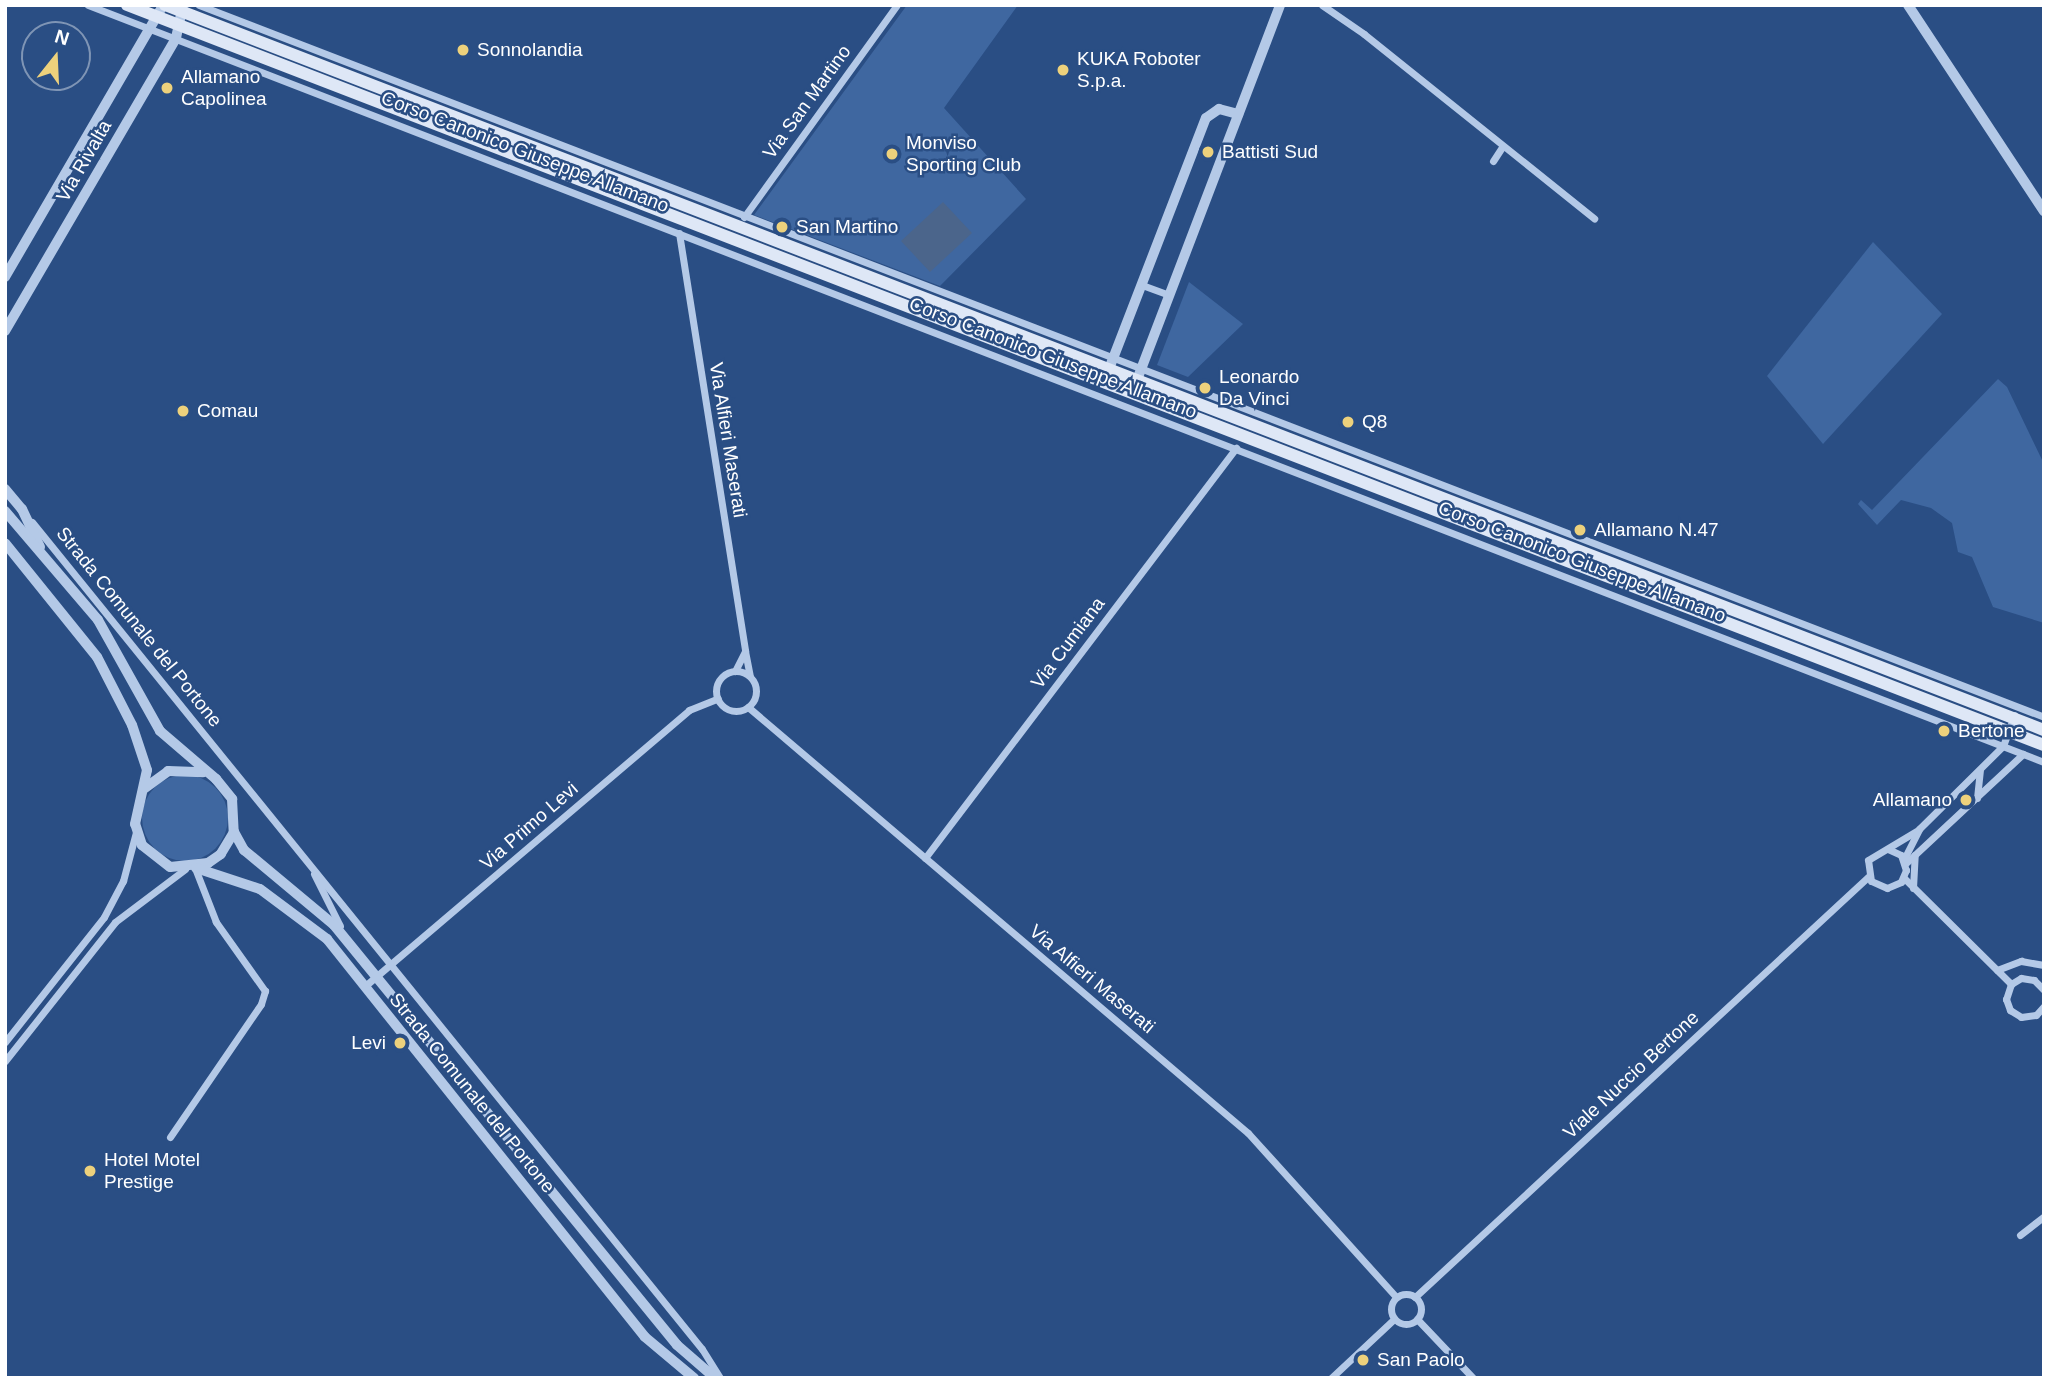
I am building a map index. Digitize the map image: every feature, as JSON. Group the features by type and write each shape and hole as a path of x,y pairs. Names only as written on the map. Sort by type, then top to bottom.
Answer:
{"main road":[{"name":"Corso Canonico Giuseppe Allamano","path":"127,5 182,8 2015,712 2044,730"},
{"name":"Corso Canonico Giuseppe Allamano","path":"162,9 177,32 1132,393 2044,745"}],"street":[{"name":"Corso Canonico Giuseppe Allamano","path":"88,5 153,30 177,32 679,233 2044,762"},
{"name":"Corso Canonico Giuseppe Allamano","path":"199,5 744,217 1111,364"},
{"name":"Via San Martino","path":"744,217 897,5"},
{"path":"1127,407 1280,5"},
{"path":"1322,5 1378,45 1594,218"},
{"path":"1908,5 2044,211"},
{"name":"Via Rivalta","path":"5,331 177,32 182,8"},
{"name":"Via Rivalta","path":"5,277 153,30 162,9"},
{"path":"1111,364 1206,118 1219,109 1238,114"},
{"path":"1493,161 1502,147"},
{"name":"Via Alfieri Maserati","path":"679,233 750,676"},
{"path":"1142,285 1169,295"},
{"name":"Via Cumiana","path":"925,858 1236,448"},
{"path":"5,489 22,509 47,562"},
{"name":"Strada Comunale del Portone","path":"22,509 702,1349 718,1378"},
{"name":"Strada Comunale del Portone","path":"5,511 98,621 152,721 232,799 234,832 244,850 321,912 353,947 677,1345 718,1378"},
{"path":"5,542 105,670 146,764 144,789 136,806 136,832 123,881 104,917 5,1042"},
{"path":"735,671 750,676 756,693 748,707 732,710 718,698 722,677 735,671 745,651"},
{"name":"Via Primo Levi","path":"365,986 689,710 718,698"},
{"name":"Via Alfieri Maserati","path":"748,707 1248,1133 1396,1297"},
{"name":"Corso Canonico Giuseppe Allamano","path":"2015,712 2044,717"},
{"name":"Viale Nuccio Bertone","path":"1415,1297 1868,877 1872,854 1888,849 1919,829 2003,746 2015,712"},
{"path":"1888,849 1905,861 1916,854 2023,754"},
{"path":"144,789 168,771 182,768 209,774"},
{"path":"1977,797 1980,769"},
{"name":"Viale Nuccio Bertone","path":"1904,878 1905,861 1919,829"},
{"name":"Strada Comunale del Portone","path":"136,832 151,855 170,867 190,868 245,883 277,899 327,939 645,1337 694,1378"},
{"path":"5,1061 130,907 168,885 190,868 221,855 234,832"},
{"path":"1913,888 1916,854"},
{"name":"Strada Comunale del Portone","path":"309,864 353,947"},
{"path":"170,1137 261,1004 265,991 216,922 190,868"},
{"path":"1868,877 1887,888 1904,878 2011,984"},
{"path":"1997,970 2021,961 2044,967 2034,980"},
{"path":"2042,1012 2026,1018 2014,1014 2006,999 2011,984 2021,978 2034,980 2044,990"},
{"path":"48,988 57,995"},
{"path":"2020,1235 2044,1216"},
{"path":"1396,1297 1415,1297 1421,1310 1417,1318 1403,1324 1394,1319 1391,1310 1396,1297"},
{"path":"1417,1318 1473,1378"},
{"path":"1331,1378 1394,1319"}],"shaded area":[{"name":"Monviso Sporting Club","path":"907,5 1018,5 944,108 1026,199 940,286 754,215"},
{"path":"943,202 972,233 930,272 901,241"},
{"path":"1873,242 1942,314 1823,444 1767,376"},
{"path":"1189,282 1243,324 1188,377 1157,365"},
{"path":"1998,379 2007,387 2044,464 2044,623 1993,607 1972,557 1958,552 1952,523 1931,508 1901,500 1877,525 1858,504 1861,500 1872,510"},
{"path":"185,775 209,782 221,794 228,818 221,842 209,854 185,861 161,854 149,842 142,818 149,794 161,782"}],"place":[{"name":"Sonnolandia","path":"463,50"},
{"name":"KUKA Roboter S.p.a.","path":"1063,70"},
{"name":"Allamano Capolinea","path":"167,88"},
{"name":"Battisti Sud","path":"1208,152"},
{"name":"Monviso Sporting Club","path":"892,154"},
{"name":"San Martino","path":"782,227"},
{"name":"Leonardo Da Vinci","path":"1205,388"},
{"name":"Comau","path":"183,411"},
{"name":"Q8","path":"1348,422"},
{"name":"Allamano N.47","path":"1580,530"},
{"name":"Bertone","path":"1944,731"},
{"name":"Allamano","path":"1966,800"},
{"name":"Levi","path":"400,1043"},
{"name":"Hotel Motel Prestige","path":"90,1171"},
{"name":"San Paolo","path":"1363,1360"}]}
